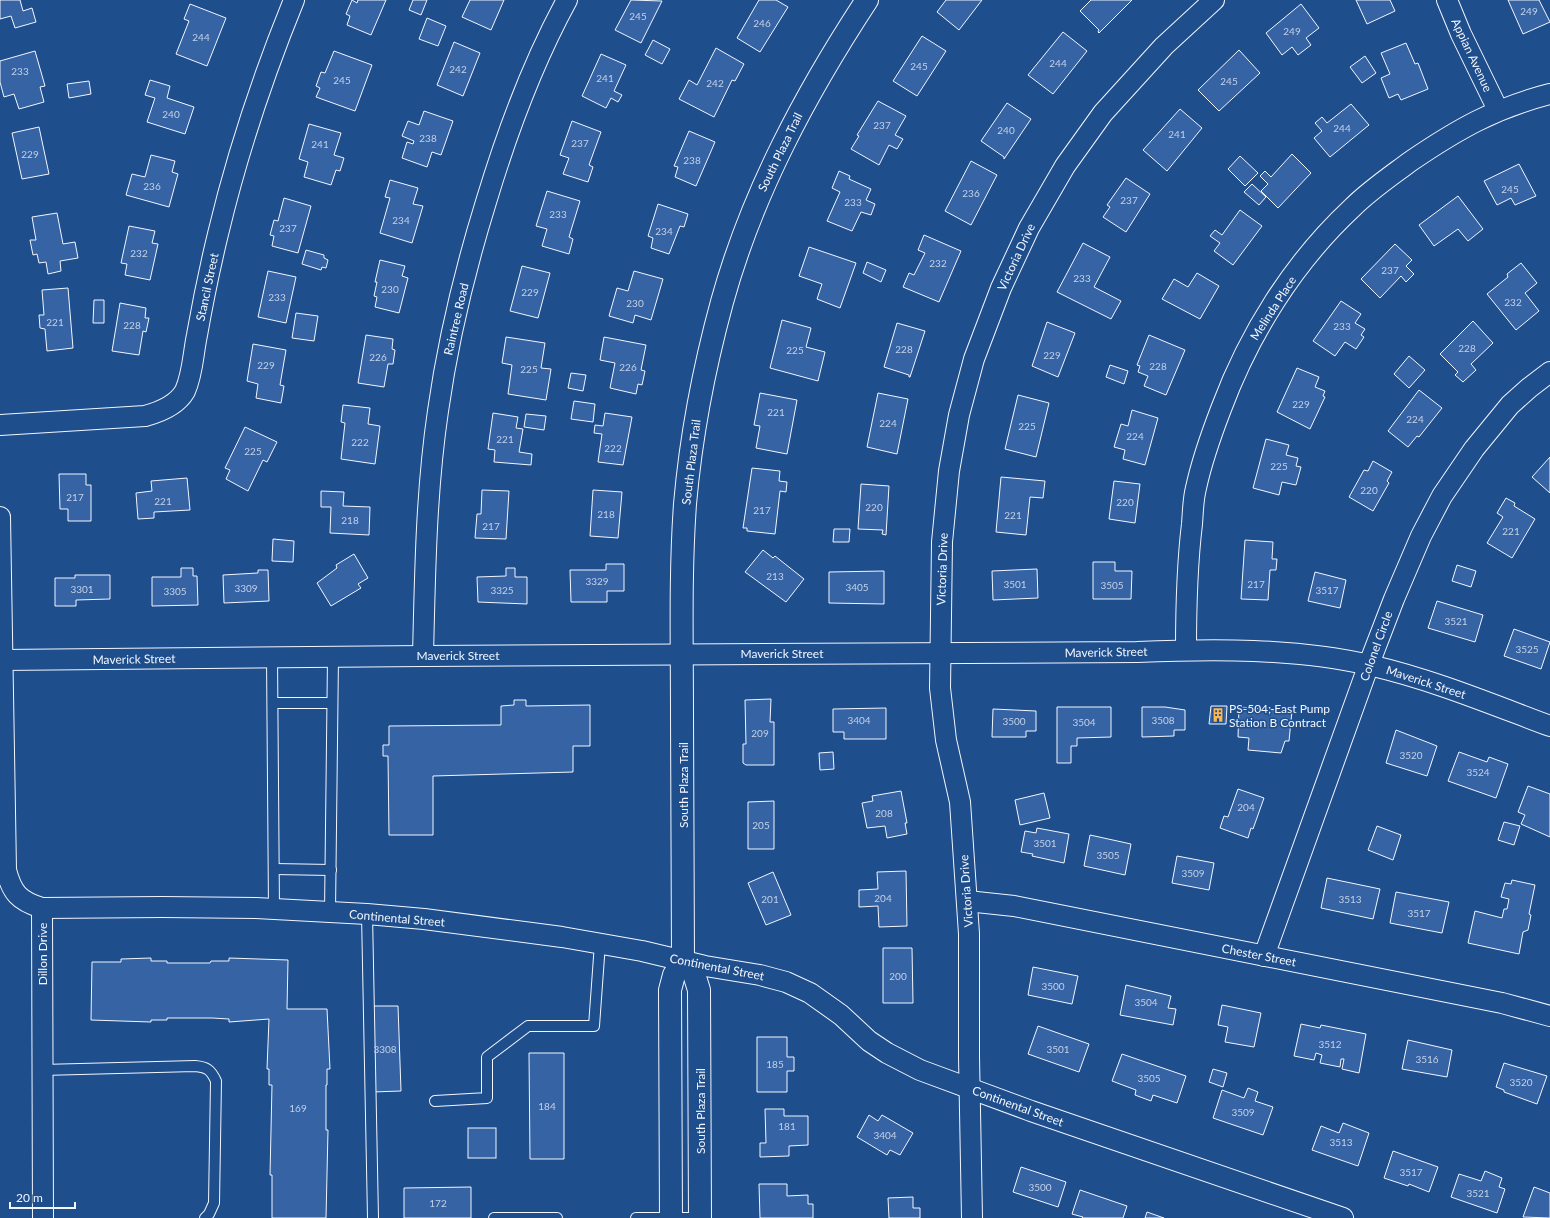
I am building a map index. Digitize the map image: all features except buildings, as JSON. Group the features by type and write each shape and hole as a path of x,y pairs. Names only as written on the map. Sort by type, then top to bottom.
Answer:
{"main road":[{"name":"South Plaza Trail","path":"671,1218 670,990 674,975 683,961 682,580 685,504 695,428 709,354 722,299 744,233 765,181 797,116 836,48 867,0"},
{"name":"South Plaza Trail","path":"683,961 694,974 699,990 700,1218"}],"street":[{"name":"Stancil Street","path":"0,425 145,416 158,413 172,405 184,393 190,377 197,335 218,234 238,158 272,53 294,0"},
{"name":"Raintree Road","path":"423,656 425,563 429,499 438,412 450,339 474,242 500,155 523,94 552,27 567,0"},
{"name":"Victoria Drive","path":"972,1218 970,1088 968,1057 969,934 960,802 946,740 940,688 942,542 949,471 959,415 974,359 1001,288 1029,228 1065,166 1103,113 1164,46 1214,0"},
{"name":"Appian Avenue","path":"1447,0 1461,34 1498,110"},
{"name":"Melinda Place","path":"1186,650 1189,545 1196,489 1205,449 1231,382 1252,338 1278,295 1319,242 1351,208 1380,183 1440,141 1469,124 1498,110 1525,100 1550,94"},
{"name":"Colonel Circle","path":"1264,956 1369,664 1394,599 1421,536 1442,496 1474,449 1510,405 1550,372"},
{"name":"Dillon Drive","path":"0,517 3,836 6,870 10,885 16,894 27,903 42,908 43,1218"},
{"name":"Maverick Street","path":"1,661 272,657 1137,652 1186,650 1266,651 1332,658 1369,664 1418,678 1550,726"},
{"name":"Chester Street","path":"967,901 1014,906 1502,1004 1550,1016"},
{"name":"Continental Street","path":"42,908 162,906 274,909 424,919 600,943 705,966 760,975 786,982 817,997 841,1015 869,1041 887,1053 920,1070 1031,1111 1343,1218"}],"lane":[{"path":"272,657 274,909"},
{"path":"330,912 333,657"},
{"path":"273,704 332,704"},
{"path":"274,869 331,870"},
{"path":"367,914 373,1218"},
{"path":"436,1101 487,1098 488,1057 528,1026 594,1026 600,943"},
{"path":"42,1070 195,1066 205,1067 212,1072 216,1081 214,1203 210,1214 205,1218"},
{"path":"494,1218 556,1218"},
{"path":"636,1218 700,1218"}],"place":[{"name":"PS-504; East Pump Station B Contract","path":"1218,715"}]}
